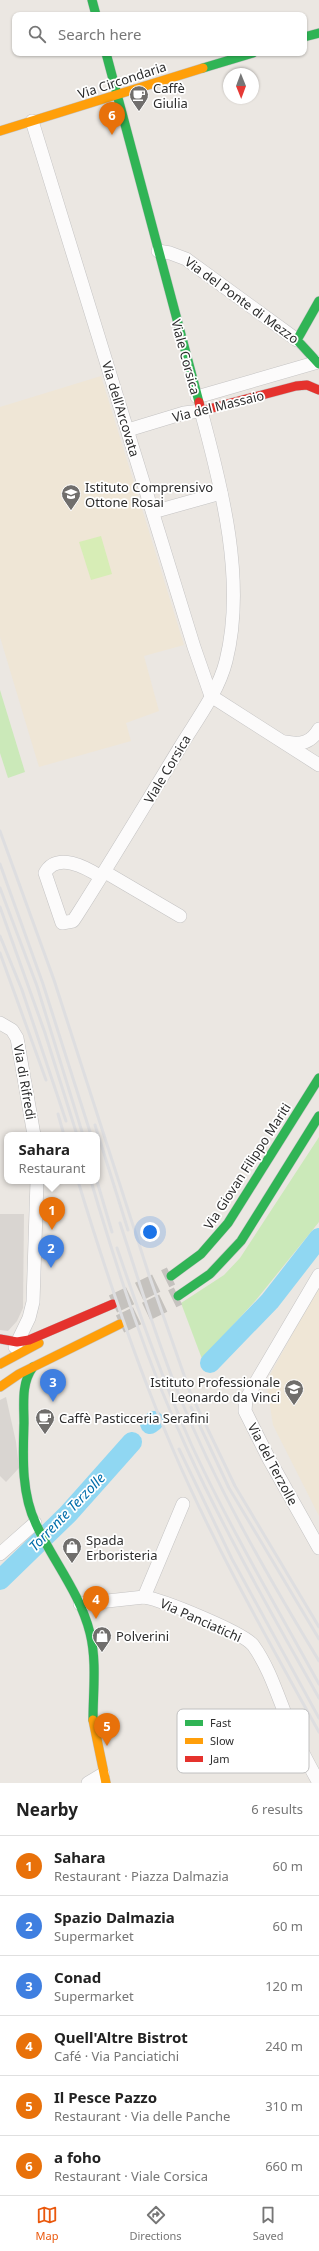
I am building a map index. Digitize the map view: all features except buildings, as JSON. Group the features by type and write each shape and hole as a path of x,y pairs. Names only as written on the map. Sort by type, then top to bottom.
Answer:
{"main road":[{"path":"92,0 95,12"},
{"path":"307,36 319,33"},
{"name":"Viale Corsica","path":"107,56 201,411"},
{"name":"Via Circondaria","path":"0,131 242,56"},
{"path":"297,340 319,301"},
{"name":"Via del Ponte di Mezzo","path":"297,340 318,363"},
{"name":"Via del Massaio","path":"201,411 218,408 292,387 314,387"},
{"name":"Via Giovan Filippo Mariti","path":"171,1276 201,1254 228,1223 319,1078"},
{"path":"178,1296 210,1274 241,1241 319,1116"},
{"path":"5,1361 70,1321 85,1317 112,1304"},
{"path":"5,1383 33,1367 120,1324"},
{"path":"0,1340 17,1342 45,1336"},
{"path":"33,1367 27,1375 25,1387 23,1477 36,1525 80,1604 93,1645 92,1713 104,1779"},
{"path":"14,1410 23,1446"}],"street":[{"name":"Via dell'Arcovata","path":"32,121 198,660 211,696"},
{"name":"Via del Ponte di Mezzo","path":"158,251 170,253 186,259 297,340"},
{"name":"Via del Massaio","path":"197,397 318,363"},
{"path":"314,387 318,363"},
{"name":"Via del Massaio","path":"128,430 184,413 201,411"},
{"name":"Viale Corsica","path":"180,916 103,874 74,863 59,864 47,869 45,873 62,923 73,921 103,874 211,696 225,665 232,612 232,564 228,528 221,493 201,411"},
{"path":"153,512 221,493"},
{"path":"198,660 208,668 225,665"},
{"path":"211,696 319,765"},
{"path":"280,740 299,744 304,743 313,738 319,729"},
{"name":"Via di Rifredi","path":"0,1023 12,1030 19,1044 34,1132"},
{"path":"5,1383 5,1361 17,1342 32,1308 38,1184"},
{"name":"Via del Terzolle","path":"319,1275 246,1399 245,1411 269,1459 319,1548"},
{"path":"144,1597 183,1504"},
{"path":"0,1554 36,1525"},
{"name":"Via Panciatichi","path":"80,1604 144,1597 187,1611 244,1638 252,1644 264,1663 283,1709"},
{"name":"Via Panciatichi","path":"309,1763 319,1783"},
{"path":"88,1783 104,1779"}],"shaded area":[{"name":"Istituto Comprensivo Ottone Rosai","path":"101,376 184,645 144,656 159,711 126,723 131,741 39,767 0,637 0,407"},
{"path":"0,1214 24,1214 23,1308 17,1321 8,1331 0,1330"},
{"name":"Istituto Professionale Leonardo da Vinci","path":"318,1287 319,1516 273,1425 267,1387 270,1375"},
{"path":"6,1397 16,1442 19,1468 6,1482 0,1476 0,1400"}],"green space":[{"path":"101,536 112,574 91,580 79,542"},
{"path":"0,690 25,772 8,778 0,753"},
{"path":"319,1137 319,1222 256,1300 202,1359 181,1303 224,1275 240,1258"}],"waterway":[{"name":"Torrente Terzolle","path":"210,1363 270,1301 319,1238"},
{"name":"Torrente Terzolle","path":"150,1424 154,1421"},
{"name":"Torrente Terzolle","path":"0,1580 68,1514 132,1442"}],"tunnel":[{"path":"113,1304 171,1276"},
{"path":"120,1324 178,1296"}],"railway":[{"path":"0,831 54,980 149,1275 190,1392 235,1486 319,1627"},
{"path":"0,864 43,984 90,1132"},
{"path":"0,888 37,986 82,1132"},
{"path":"0,907 45,1033 76,1132"},
{"path":"0,936 22,990 66,1121"},
{"path":"0,953 46,1080"},
{"path":"58,1114 63,1132"},
{"path":"95,1125 97,1132"},
{"path":"100,1141 128,1230"},
{"path":"79,1184 122,1318 174,1452 225,1559 306,1709"},
{"path":"92,1184 134,1317 172,1417 234,1544 319,1698"},
{"path":"98,1184 112,1232"},
{"path":"120,1223 163,1353 194,1430 244,1531 319,1661"},
{"path":"117,1248 143,1323 181,1422 192,1446 238,1537 319,1684"},
{"path":"191,1407 229,1488 319,1639"},
{"path":"179,1449 232,1559 319,1718"},
{"path":"309,1714 319,1732"}],"traffic: fast":[{"path":"92,0 95,12"},
{"path":"307,36 319,33"},
{"path":"107,56 199,402"},
{"path":"203,68 243,56"},
{"path":"319,301 297,340 319,364"},
{"path":"171,1276 201,1254 228,1223 319,1078"},
{"path":"178,1296 210,1274 241,1241 319,1116"},
{"path":"33,1367 29,1373 24,1394 23,1461 25,1487 31,1512 36,1524 80,1604 86,1618 92,1644 94,1665 93,1720"}],"traffic: slow":[{"path":"0,131 203,68"},
{"path":"0,1387 19,1374 120,1324"},
{"path":"0,1364 39,1343"},
{"path":"93,1720 106,1783"}],"traffic: jam":[{"path":"199,402 201,411 296,386 307,385 319,390"},
{"path":"0,1339 17,1342 29,1340 113,1304"}],"place":[{"name":"Caffè Giulia","path":"139,112"},
{"name":"a foho","path":"112,135"},
{"name":"Istituto Comprensivo Ottone Rosai","path":"71,511"},
{"name":"Sahara","path":"52,1230"},
{"name":"Spazio Dalmazia","path":"51,1268"},
{"name":"Conad","path":"53,1402"},
{"name":"Istituto Professionale Leonardo da Vinci","path":"294,1406"},
{"name":"Caffè Pasticceria Serafini","path":"45,1435"},
{"name":"Spada Erboristeria","path":"72,1564"},
{"name":"Quell'Altre Bistrot","path":"96,1619"},
{"name":"Polverini","path":"102,1653"},
{"name":"Il Pesce Pazzo","path":"107,1746"}]}
